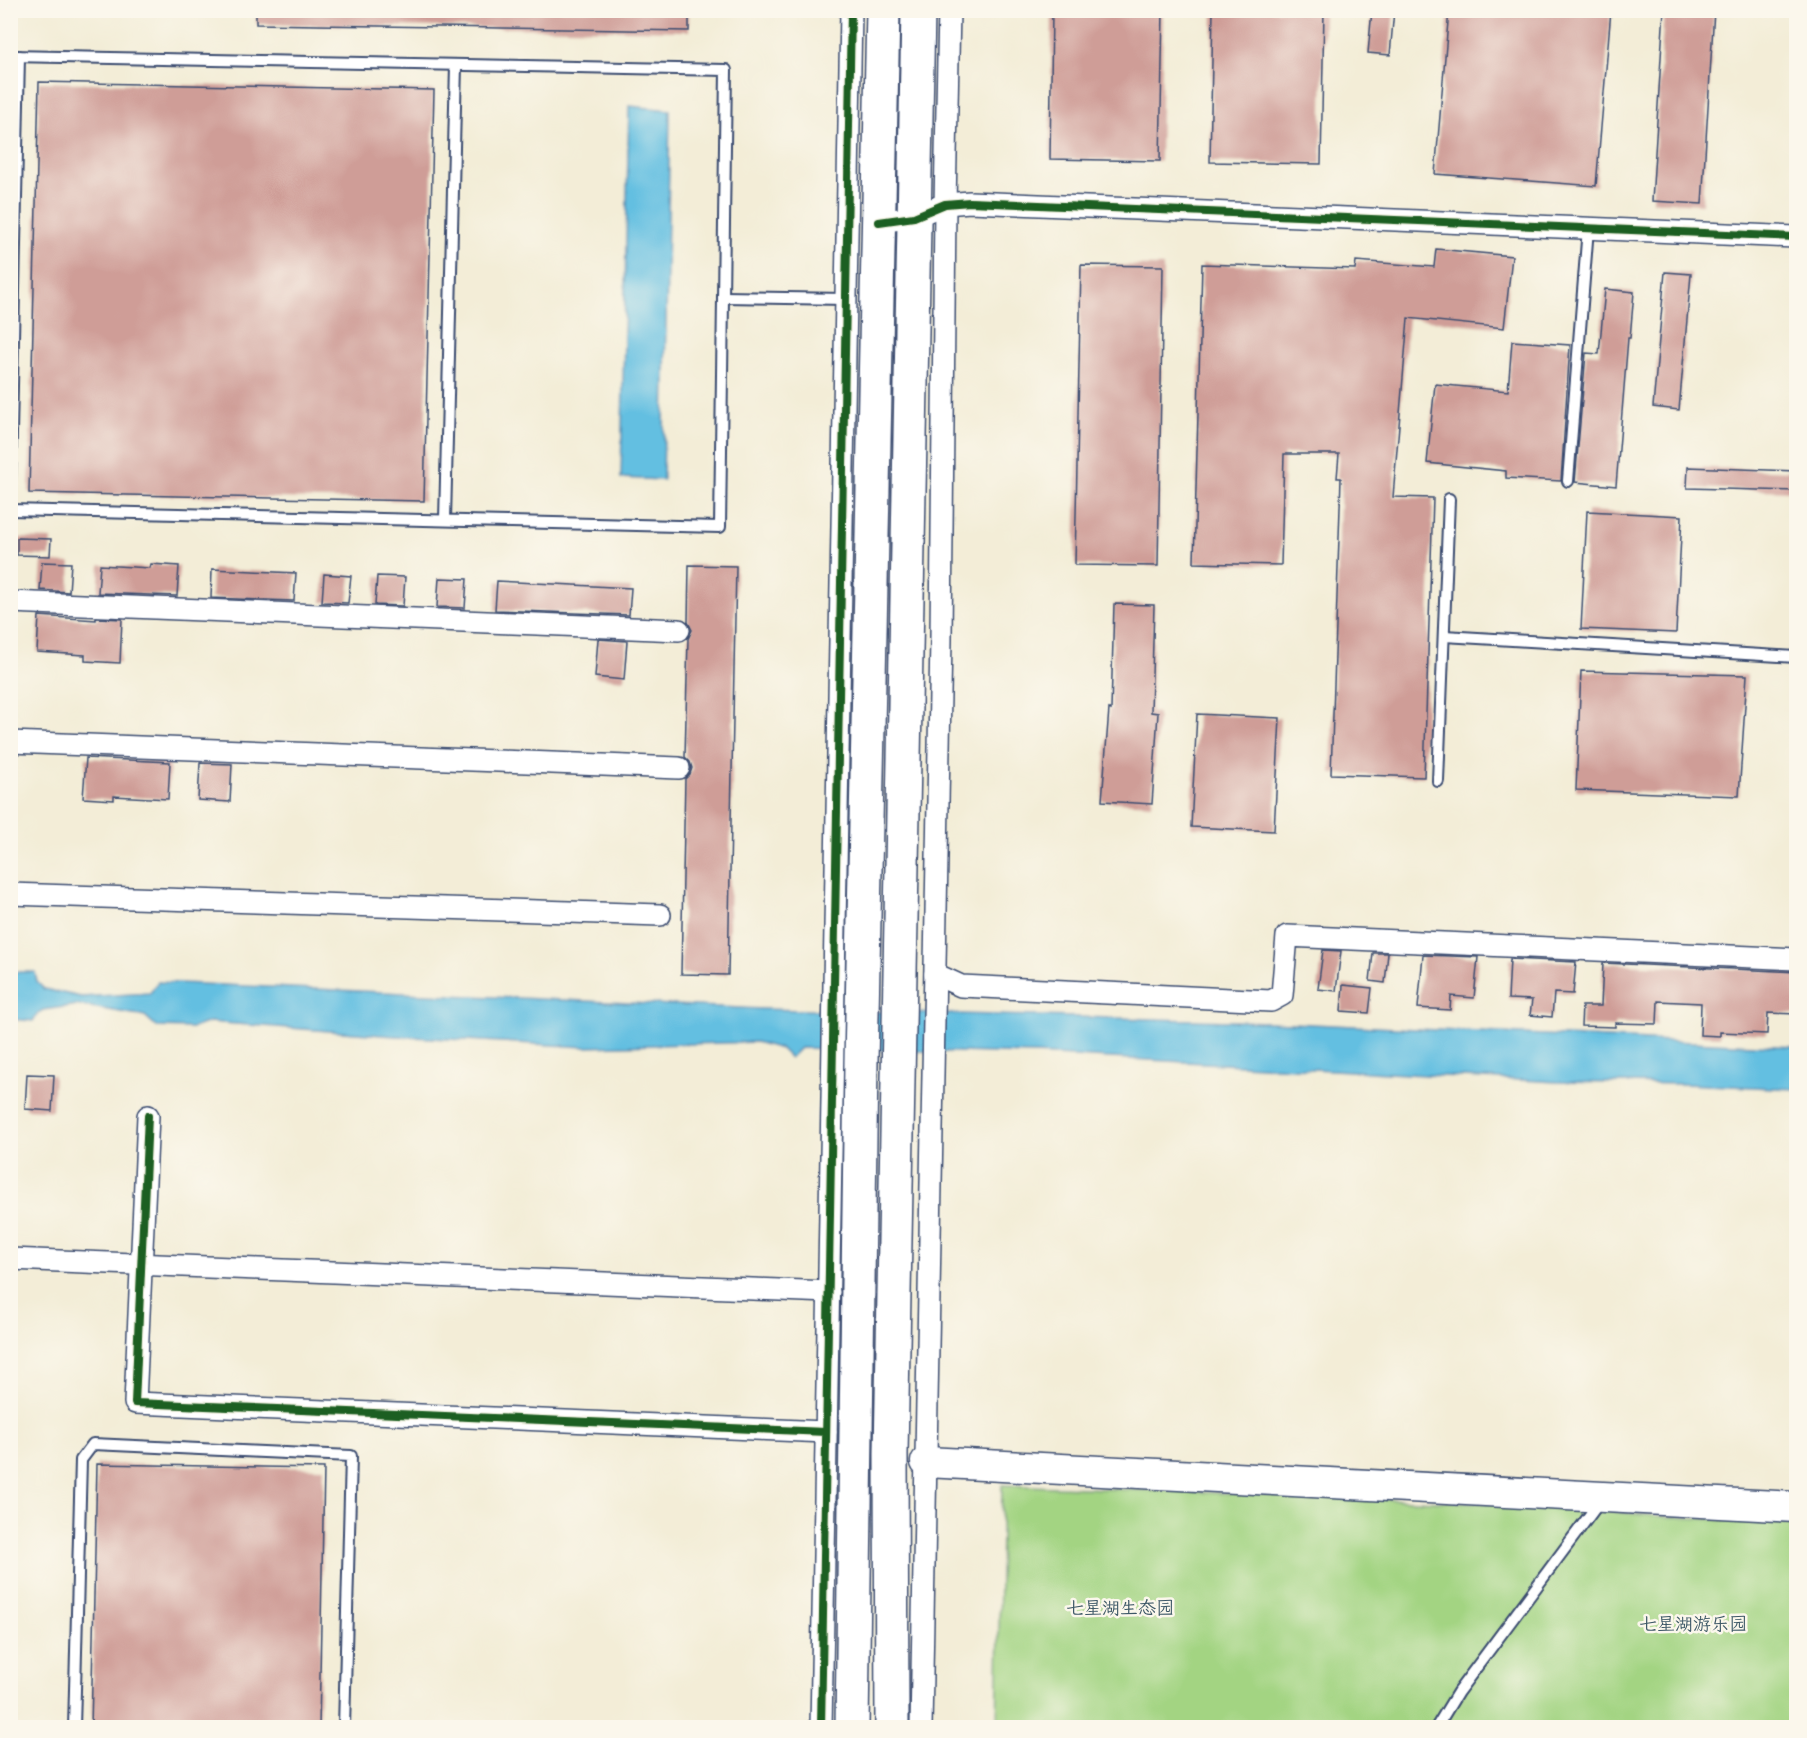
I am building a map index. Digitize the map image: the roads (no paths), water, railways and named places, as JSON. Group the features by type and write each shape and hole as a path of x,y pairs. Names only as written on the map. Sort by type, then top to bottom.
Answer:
{"highway":[{"path":"852,1728 846,1066 848,1002 867,744 862,299 879,222 883,10"},
{"path":"892,1728 891,1454 918,10"}],"street":[{"path":"851,10 862,299"},
{"path":"921,1728 949,10"},
{"path":"879,222 914,217 945,204 970,202 1797,237"},
{"path":"10,602 679,630"},
{"path":"10,742 679,768"},
{"path":"10,894 660,915"},
{"path":"935,974 961,986 1271,1001 1282,995 1287,936 1797,959"},
{"path":"822,1728 829,1292 846,1066"},
{"path":"148,1116 135,1403 826,1432"},
{"path":"10,1259 829,1292"},
{"path":"926,1462 1797,1507"}],"lane":[{"path":"10,480 15,56 726,70 720,527 10,510"},
{"path":"445,520 456,65"},
{"path":"1568,481 1588,228"},
{"path":"723,297 862,299"},
{"path":"1438,781 1449,499"},
{"path":"1444,636 1797,657"},
{"path":"74,1728 81,1460 93,1444 351,1456 344,1728"},
{"path":"1436,1728 1458,1692 1603,1497"}],"water":[{"path":"629,106 670,110 663,480 621,478"},
{"path":"10,972 35,972 37,982 44,989 81,997 150,993 158,982 763,1009 1269,1022 1796,1047 1796,1089 1558,1082 1035,1054 800,1048 790,1058 781,1049 756,1042 586,1047 209,1022 193,1028 157,1027 145,1016 78,1005 43,1010 33,1021 11,1019"}],"park label":[{"name":"七星湖生态园","path":"1120,1608"},
{"name":"七星湖游乐园","path":"1693,1624"}]}
